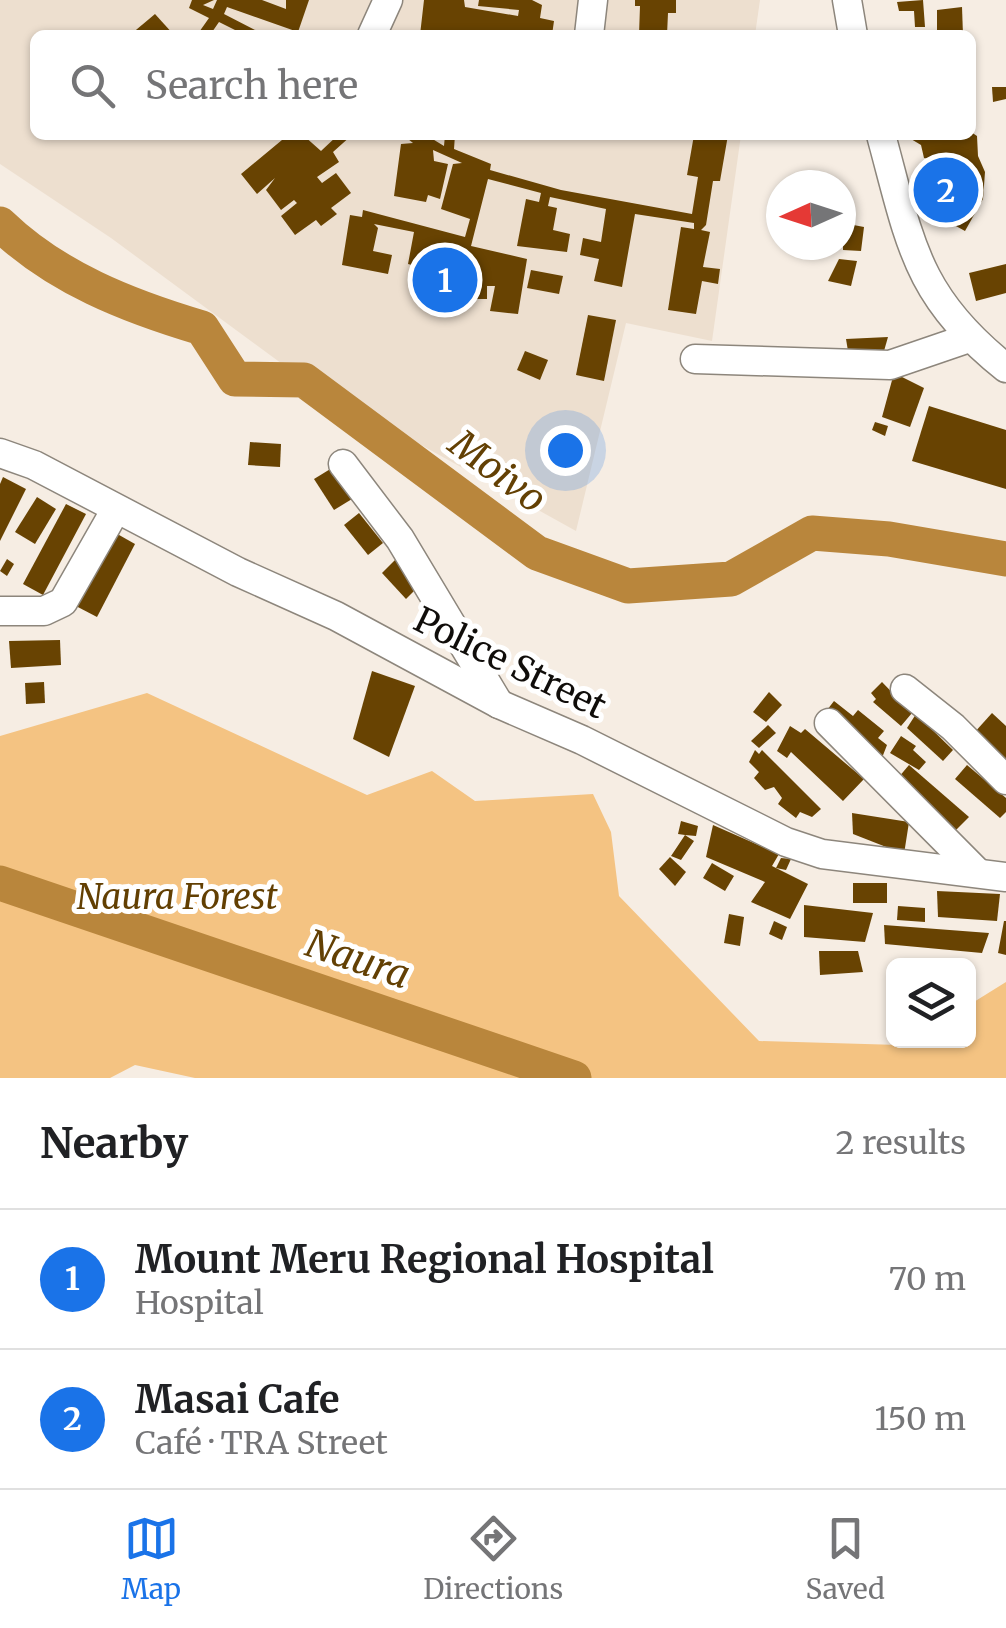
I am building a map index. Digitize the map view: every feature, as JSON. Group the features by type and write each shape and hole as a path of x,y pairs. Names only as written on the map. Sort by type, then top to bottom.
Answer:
{"street":[{"path":"374,30 388,0"},
{"path":"590,30 593,0"},
{"path":"847,0 853,30"},
{"path":"882,140 915,257 942,308 968,338 1006,368"},
{"path":"695,360 890,364 968,338"},
{"name":"Police Street","path":"3,460 116,509 336,616 498,704 804,849 1006,877"},
{"path":"343,464 419,568 498,704"},
{"path":"0,610 44,611 64,602 116,509"},
{"path":"905,689 952,727 1006,780"},
{"path":"830,723 977,872"}],"shaded area":[{"path":"0,0 760,0 756,30 30,30 30,140 740,140 712,341 626,323 576,531 304,380 111,238 0,164"}],"green space":[{"name":"Naura Forest","path":"147,693 367,795 432,771 475,801 593,794 611,832 619,896 759,1041 976,1048 976,1001 1006,982 1006,1078 195,1078 135,1065 110,1078 0,1078 0,736"}],"building":[{"path":"192,0 214,0 203,5 213,9 217,0 262,0 286,9 286,0 309,0 299,30 227,7 224,14 255,30 235,30 219,22 213,30 201,30 209,18 189,8"},
{"path":"424,0 464,0 465,7 518,16 519,10 478,6 479,0 532,0 542,5 540,18 554,21 553,30 421,30"},
{"path":"635,0 676,0 676,13 668,13 667,30 639,30 640,6 635,6"},
{"path":"923,0 925,27 915,27 914,11 899,11 897,2"},
{"path":"962,7 963,30 937,30 937,10"},
{"path":"155,14 169,30 136,30"},
{"path":"992,87 1006,87 1006,99 993,102"},
{"path":"977,136 978,156 985,172 983,199 965,231 934,214 936,201 931,193 942,180 936,161 924,158 921,145 913,140 976,140"},
{"path":"282,140 309,140 321,151 333,140 346,140 333,152 339,162 317,177 322,183 336,173 351,193 331,208 337,214 321,226 316,220 295,235 281,216 297,203 294,200 281,210 266,190 275,178 257,194 241,174"},
{"path":"409,140 434,140 444,146 445,140 455,140 454,149 491,164 490,170 561,190 692,214 698,177 687,175 693,140 727,140 720,181 713,181 706,225 701,230 710,232 703,267 720,269 718,284 702,281 696,314 668,310 681,227 694,229 694,223 635,214 622,287 594,281 599,259 580,255 583,238 601,242 606,209 550,197 548,206 557,208 553,230 570,234 567,252 517,246 526,199 539,202 541,193 488,179 471,246 527,259 518,314 490,311 495,286 487,286 487,299 469,299 469,280 408,264 414,232 374,224 378,228 373,251 392,255 388,274 342,265 350,215 362,217 363,210 465,237 470,219 441,209 453,164 462,163 433,150 434,161 448,164 440,199 428,195 426,202 394,196 401,144 413,143"},
{"path":"856,225 864,227 861,251 856,251"},
{"path":"838,260 857,261 851,286 828,281"},
{"path":"1006,264 1006,293 976,301 969,273"},
{"path":"531,270 563,276 559,294 527,288"},
{"path":"588,315 616,320 604,381 576,375"},
{"path":"888,337 884,351 849,357 846,339"},
{"path":"525,351 548,360 540,380 517,370"},
{"path":"894,373 924,388 910,427 882,417"},
{"path":"929,406 1006,430 1006,489 912,461"},
{"path":"875,422 888,426 885,436 872,430"},
{"path":"250,442 281,444 280,467 248,465"},
{"path":"332,468 352,499 334,510 314,479"},
{"path":"3,477 26,489 0,541 0,484"},
{"path":"37,497 56,509 35,544 15,532"},
{"path":"66,504 86,514 43,595 23,584"},
{"path":"359,513 383,543 368,555 344,525"},
{"path":"112,531 135,544 97,617 74,605"},
{"path":"7,559 14,564 7,576 0,571"},
{"path":"395,560 420,585 406,599 382,573"},
{"path":"60,640 61,665 11,668 9,641"},
{"path":"372,671 415,686 389,757 353,739"},
{"path":"44,682 45,703 26,704 25,683"},
{"path":"882,682 912,713 901,726 873,702 876,699 871,693"},
{"path":"769,692 782,705 766,722 753,712"},
{"path":"834,701 853,716 858,710 884,731 878,738 887,745 880,763 824,714"},
{"path":"992,713 1006,726 1006,762 974,733"},
{"path":"916,714 953,750 943,761 907,728"},
{"path":"768,725 776,733 759,748 751,741"},
{"path":"790,726 801,733 805,729 864,779 843,801 791,752 787,758 777,751"},
{"path":"901,736 916,746 913,750 926,762 919,770 890,753"},
{"path":"755,750 759,754 762,750 821,809 812,817 800,812 796,818 778,804 782,798 774,787 765,790 754,778 759,772 749,762"},
{"path":"909,765 969,817 954,832 898,778"},
{"path":"967,765 1006,798 1006,812 1000,818 955,779"},
{"path":"852,813 909,822 904,854 853,834"},
{"path":"681,821 698,826 696,836 678,834"},
{"path":"713,825 779,854 772,866 808,884 790,919 751,902 765,882 706,857"},
{"path":"685,835 694,841 681,860 671,856"},
{"path":"670,857 686,872 675,886 659,869"},
{"path":"781,858 791,859 786,870 776,868"},
{"path":"712,863 734,876 725,891 703,878"},
{"path":"853,883 887,883 887,903 853,903"},
{"path":"937,891 1000,894 997,921 938,917"},
{"path":"804,905 873,913 865,942 804,937"},
{"path":"898,906 925,908 925,922 897,920"},
{"path":"729,914 744,917 740,946 724,943"},
{"path":"774,921 787,927 782,940 769,934"},
{"path":"1006,921 1006,955 998,953"},
{"path":"884,925 989,933 982,953 885,944"},
{"path":"819,951 858,951 863,972 820,975"}],"waterway":[{"name":"Moivo","path":"0,224 45,260 94,288 202,328 235,379 304,380 537,553 628,586 731,579 812,533 889,539 1006,559"},
{"name":"Naura","path":"0,883 574,1078"}],"place":[{"name":"Masai Cafe","path":"946,190"},
{"name":"Mount Meru Regional Hospital","path":"445,280"}]}
